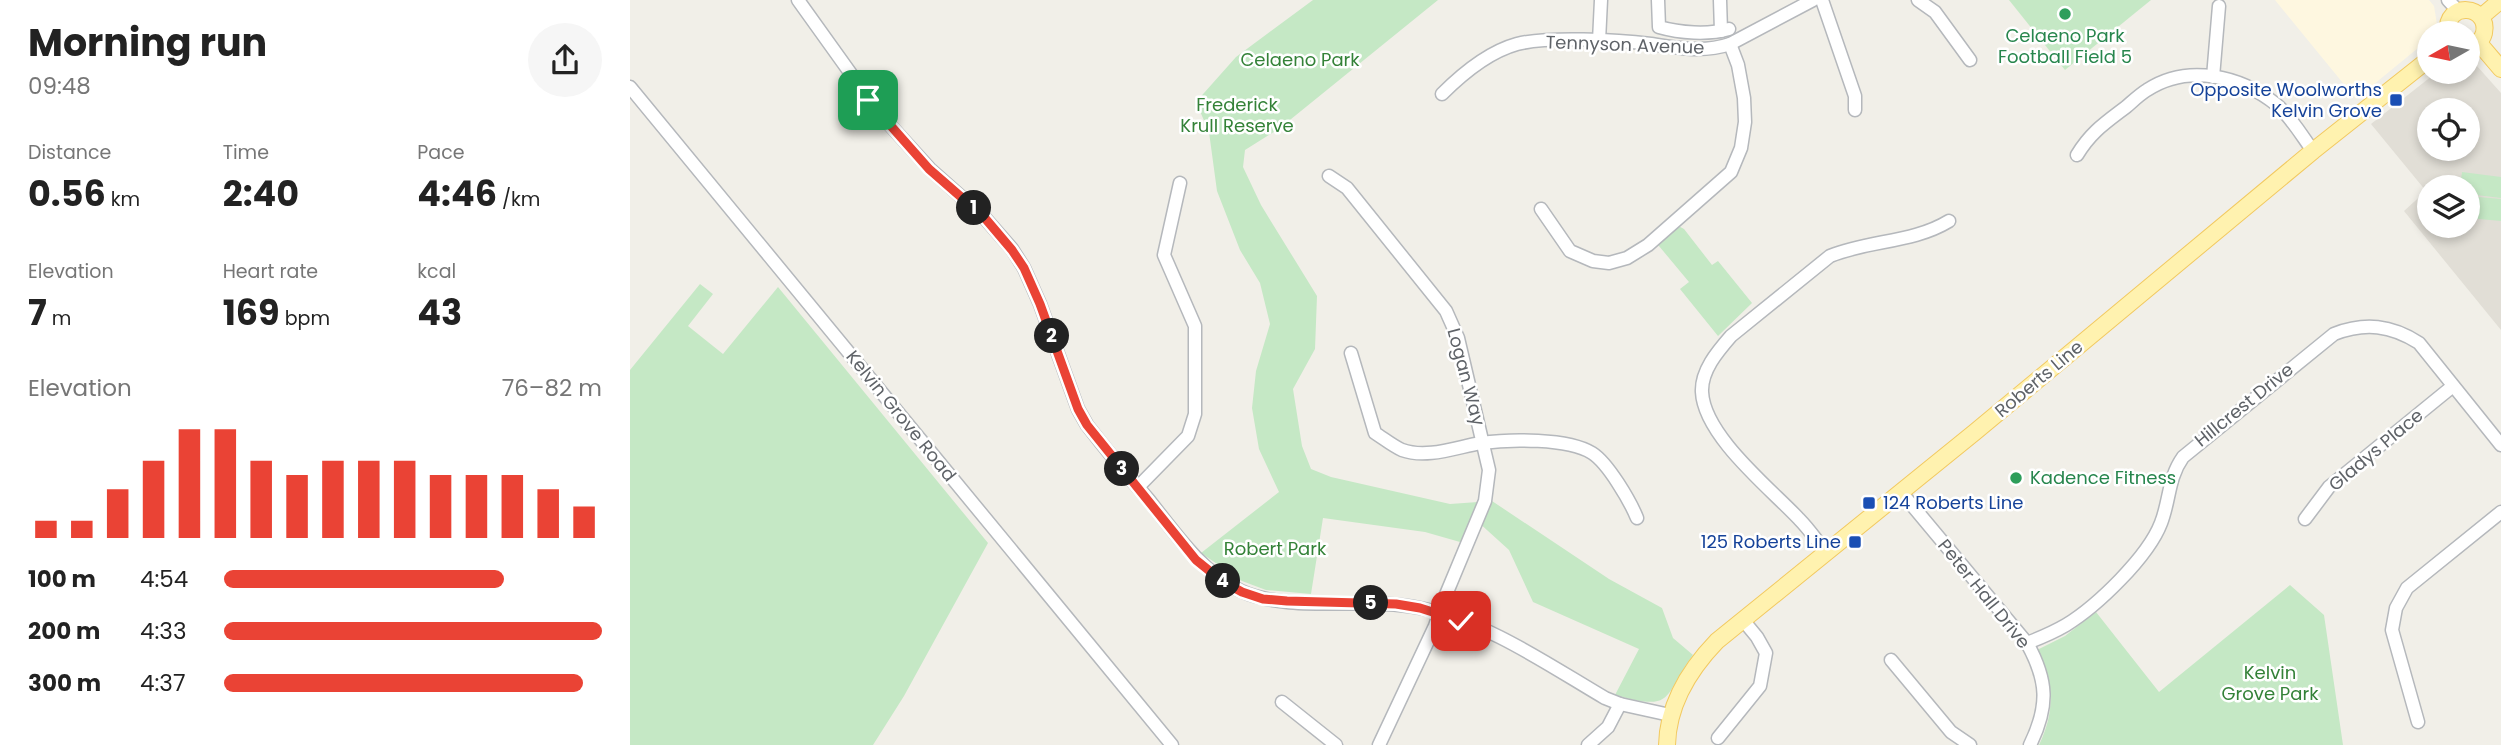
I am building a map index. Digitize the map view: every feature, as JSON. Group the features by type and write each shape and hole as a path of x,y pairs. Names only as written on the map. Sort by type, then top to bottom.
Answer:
{"main road":[{"path":"2481,17 2501,1"},
{"path":"2453,6 2470,10 2481,17 2484,33 2480,37"},
{"path":"2480,50 2501,69"},
{"name":"Roberts Line","path":"1667,745 1670,715 1678,694 1699,660 1717,641 2417,69"}],"street":[{"path":"798,0 878,113 929,169 984,217 1012,250 1024,268 1040,304 1078,409 1110,455 1196,560 1222,581 1263,599 1396,604 1440,613 1507,641 1620,704 1670,715"},
{"path":"1599,41 1601,0"},
{"path":"1658,0 1660,27 1675,31 1725,30 1720,0"},
{"name":"Tennyson Avenue","path":"1442,94 1460,76 1483,60 1517,44 1599,41 1673,48 1720,48 1813,0"},
{"path":"1822,0 1855,96 1855,110"},
{"path":"1918,0 1935,12 1970,60"},
{"path":"2213,77 2219,6"},
{"path":"1541,209 1570,251 1593,261 1609,263 1627,258 1648,245 1731,172 1741,148 1745,122 1744,98 1738,65 1730,44"},
{"path":"2077,155 2089,136 2149,88 2175,78 2198,74 2252,88 2278,106 2313,151"},
{"name":"Kelvin Grove Road","path":"630,87 1172,745"},
{"name":"Logan Way","path":"1329,176 1347,188 1447,311 1458,338 1489,470 1485,501 1440,613 1379,745"},
{"path":"1138,488 1188,436 1195,414 1195,326 1164,255 1181,183"},
{"path":"1826,552 1800,519 1762,485 1715,428 1702,393 1705,373 1718,351 1731,337 1830,256 1847,249 1922,235 1949,221"},
{"name":"Hillcrest Drive","path":"2027,643 2058,629 2080,615 2134,565 2154,540 2170,483 2183,457 2334,334 2361,326 2383,327 2405,334 2419,343 2501,444"},
{"path":"1351,353 1375,433 1403,450 1423,452 1483,443 1555,442 1575,446 1593,453 1628,495 1637,518"},
{"name":"Gladys Place","path":"2305,519 2329,488 2453,386"},
{"name":"Peter Hall Drive","path":"1901,492 2027,643 2039,669 2045,693 2043,712 2030,745"},
{"path":"2418,722 2392,630 2396,608 2407,588 2501,512"},
{"path":"1718,738 1760,686 1766,653 1743,620"},
{"path":"1891,660 1951,732 1970,745"},
{"path":"1282,702 1336,745"},
{"path":"1588,745 1608,727 1620,704"}],"shaded area":[{"path":"2275,0 2429,0 2434,6 2436,21 2417,21 2417,49 2356,99"},
{"path":"2480,69 2501,93 2501,330 2426,238 2480,238 2480,175 2417,175 2417,180 2371,124 2422,84 2480,84"},
{"path":"2417,199 2417,227 2404,211"}],"green space":[{"path":"1313,0 1438,0 1280,128 1245,150 1243,167 1261,205 1317,296 1315,349 1293,389 1302,446 1311,469 1331,477 1450,504 1492,501 1609,579 1662,608 1673,638 1693,655 1671,691 1658,701 1649,702 1615,695 1639,649 1533,602 1509,550 1477,521 1467,544 1425,532 1323,518 1311,594 1266,590 1242,581 1201,553 1279,492 1259,449 1252,408 1256,371 1270,324 1260,283 1240,250 1217,191 1209,132 1196,102 1236,57"},
{"path":"2009,0 2151,0 2065,70"},
{"path":"2462,172 2501,177 2501,198 2480,195 2480,175 2462,175"},
{"path":"2480,197 2501,199 2501,221 2480,219"},
{"path":"1673,223 1684,229 1712,265 1718,261 1752,303 1718,336 1680,289 1689,282 1654,240"},
{"path":"700,284 713,294 688,326 723,354 778,287 988,543 904,696 873,745 630,745 630,370"},
{"name":"Kelvin Grove Park","path":"2290,585 2324,615 2343,745 2039,745 2048,721 2050,698 2046,675 2035,651 2065,636 2096,612 2159,692"}],"place":[{"name":"Celaeno Park Football Field 5","path":"2065,14"},
{"name":"Opposite Woolworths Kelvin Grove","path":"2396,100"},
{"name":"Kadence Fitness","path":"2016,478"},
{"name":"124 Roberts Line","path":"1869,503"},
{"name":"125 Roberts Line","path":"1855,542"}],"route":[{"path":"868,100 929,169 984,217 1012,250 1033,285 1078,409 1087,425 1196,560 1222,581 1263,599 1396,604 1440,613 1461,621"}],"park label":[{"name":"Celaeno Park","path":"1300,60"},
{"name":"Frederick Krull Reserve","path":"1237,115"},
{"name":"Robert Park","path":"1275,549"}]}
